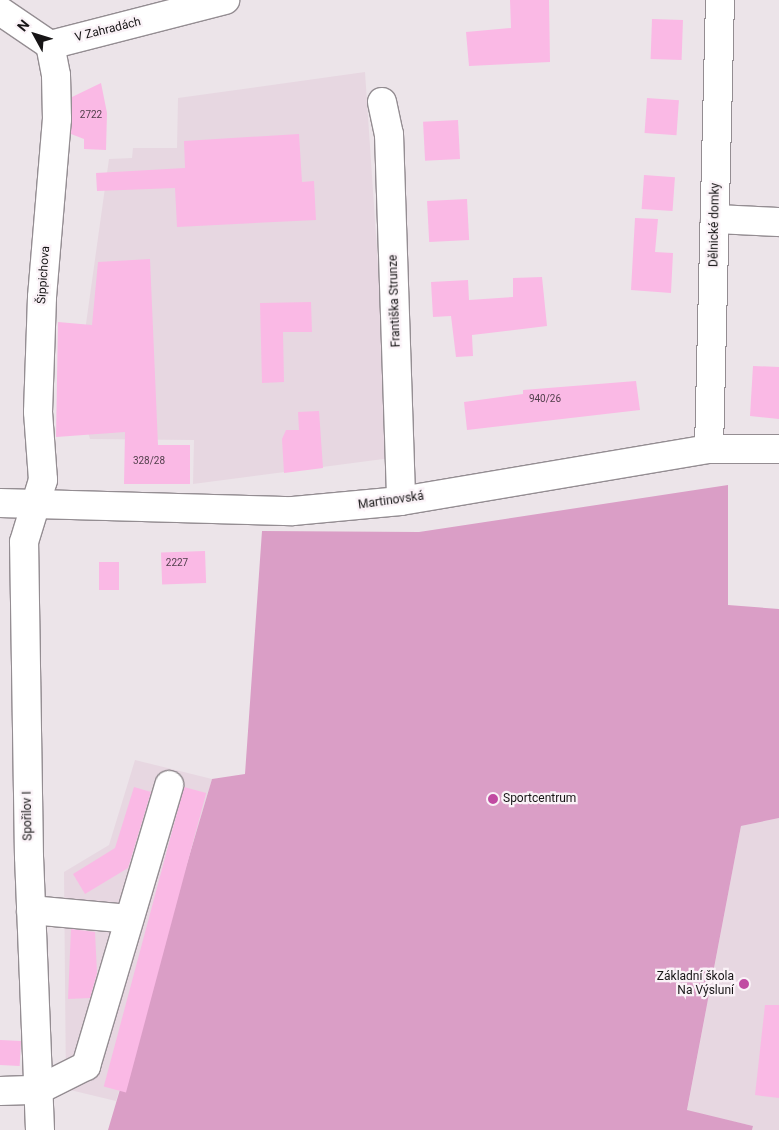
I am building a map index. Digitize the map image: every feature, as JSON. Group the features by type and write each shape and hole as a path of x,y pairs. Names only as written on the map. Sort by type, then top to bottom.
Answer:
{"street":[{"name":"V Zahradách","path":"50,45 225,0"},
{"name":"Dělnické domky","path":"709,449 720,0"},
{"path":"0,11 50,45"},
{"name":"Šippichova","path":"37,504 43,480 38,412 42,297 57,119 56,75 50,45"},
{"name":"Františka Strunze","path":"382,102 389,134 400,501"},
{"path":"715,218 779,222"},
{"name":"Martinovská","path":"0,503 293,511 400,501 709,449 779,449"},
{"name":"Spořilov I","path":"37,504 24,542 31,910 40,1130"},
{"path":"0,1091 38,1090 86,1066 169,785"},
{"path":"31,910 130,920"}],"shaded area":[{"path":"365,72 391,458 193,484 194,440 90,439 81,408 86,324 109,159 132,158 133,148 177,148 178,98"},
{"name":"Sportcentrum","path":"728,485 728,605 779,609 779,818 741,826 687,1110 753,1126 752,1130 108,1130 212,779 245,774 262,531 419,532"},
{"path":"135,760 212,779 116,1101 66,1089 64,872 109,845"},
{"name":"Základní škola Na Výsluní","path":"779,818 779,1130 752,1130 753,1126 687,1111 741,826"}],"building":[{"path":"510,0 549,0 550,62 469,66 466,32 511,28"},
{"path":"652,19 683,20 682,60 651,59"},
{"path":"101,83 107,113 106,150 84,149 84,139 71,134 72,97"},
{"path":"647,98 679,100 676,135 645,133"},
{"path":"458,120 460,159 425,161 423,122"},
{"path":"299,134 302,182 314,181 316,220 177,227 175,188 97,191 96,173 185,168 184,141"},
{"path":"644,175 675,177 673,211 642,209"},
{"path":"467,199 469,240 429,242 427,201"},
{"path":"635,218 658,219 655,252 673,253 671,293 631,290"},
{"path":"150,259 158,445 190,445 190,484 124,484 125,432 56,437 58,322 92,325 98,262"},
{"path":"542,277 547,326 472,335 473,356 456,357 451,316 433,317 431,282 468,280 469,300 513,297 513,278"},
{"path":"311,302 312,332 283,332 284,382 262,383 260,303"},
{"path":"753,366 779,367 779,419 750,416"},
{"path":"636,381 640,410 467,430 464,402 523,394 523,390"},
{"path":"319,411 323,468 284,473 282,439 286,430 299,430 298,412"},
{"path":"205,551 206,583 162,585 161,553"},
{"path":"99,562 119,562 119,590 99,590"},
{"path":"134,787 151,792 128,868 85,894 73,874 115,848"},
{"path":"184,787 206,793 126,1092 104,1086"},
{"path":"71,929 95,932 97,973 90,998 68,999"},
{"path":"765,1005 779,1005 779,1098 755,1095"},
{"path":"0,1040 21,1041 20,1066 0,1065"}],"place":[{"name":"Sportcentrum","path":"493,799"},
{"name":"Základní škola Na Výsluní","path":"744,984"}]}
